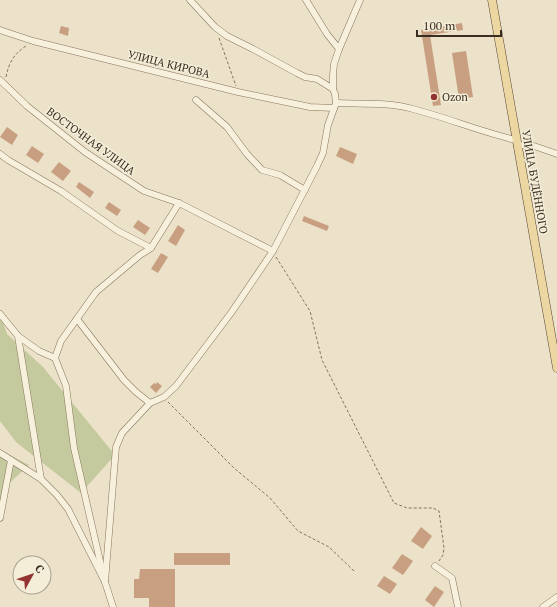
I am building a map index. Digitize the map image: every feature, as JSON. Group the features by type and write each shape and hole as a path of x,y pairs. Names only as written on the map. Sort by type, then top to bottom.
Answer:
{"main road":[{"name":"УЛИЦА БУДЁННОГО","path":"492,0 557,368"}],"street":[{"path":"190,0 215,27 227,36 297,73 305,77 317,79 333,89"},
{"path":"306,0 338,49"},
{"path":"105,582 116,447 122,433 150,403 164,397 176,386 231,313 273,251 323,153 328,126 335,105 333,75 338,49 360,0"},
{"name":"УЛИЦА КИРОВА","path":"0,30 33,41 238,92 310,107 335,105 393,106 413,109 517,143 534,146 557,154"},
{"name":"ВОСТОЧНАЯ УЛИЦА","path":"2,83 27,106 85,152 144,191 179,203 273,251"},
{"path":"196,100 227,127 262,170 280,175 305,190"},
{"path":"0,154 60,191 118,231 151,248"},
{"path":"113,607 105,582 74,448 66,386 55,358 61,341 96,292 140,255 151,248 179,203"},
{"path":"134,240 138,246 140,255"},
{"path":"0,314 18,336 39,351 55,358"},
{"path":"77,319 88,331 124,380 150,403"},
{"path":"18,336 41,479"},
{"path":"0,453 41,479 57,495 68,509 105,582"},
{"path":"0,518 11,460"},
{"path":"435,566 452,578 458,607"},
{"path":"543,607 557,597"}],"path":[{"path":"215,27 238,92"},
{"path":"2,83 16,52 33,41"},
{"path":"273,251 310,311 322,360 394,503 407,508 433,508 439,512 444,548 443,555 435,566"},
{"path":"164,397 234,468 270,498 298,531 329,547 354,571"}],"green space":[{"path":"0,313 7,334 43,367 115,455 81,493 16,442 0,421"},
{"path":"0,450 29,465 6,486 0,506"}],"building":[{"path":"462,23 463,30 430,35 441,105 433,106 421,30"},
{"path":"61,26 69,28 68,36 59,33"},
{"path":"466,51 473,97 459,99 452,53"},
{"path":"7,127 18,135 12,145 0,137"},
{"path":"32,146 44,154 38,163 26,155"},
{"path":"340,147 357,154 353,164 336,156"},
{"path":"59,162 71,171 63,181 51,172"},
{"path":"79,182 94,192 90,198 76,187"},
{"path":"109,202 121,210 117,216 105,208"},
{"path":"304,216 329,226 327,231 302,221"},
{"path":"138,220 150,228 145,235 133,227"},
{"path":"178,225 185,230 176,246 168,241"},
{"path":"161,253 168,257 158,273 151,269"},
{"path":"157,382 162,386 156,393 150,387"},
{"path":"421,527 432,536 423,549 411,541"},
{"path":"174,553 230,553 230,565 174,565"},
{"path":"402,554 413,561 403,575 392,568"},
{"path":"140,569 175,569 175,607 149,607 149,598 134,598 134,579 139,579"},
{"path":"384,576 397,584 390,594 377,586"},
{"path":"435,586 444,592 434,607 425,600"}],"place":[{"name":"Ozon","path":"434,97"}]}
